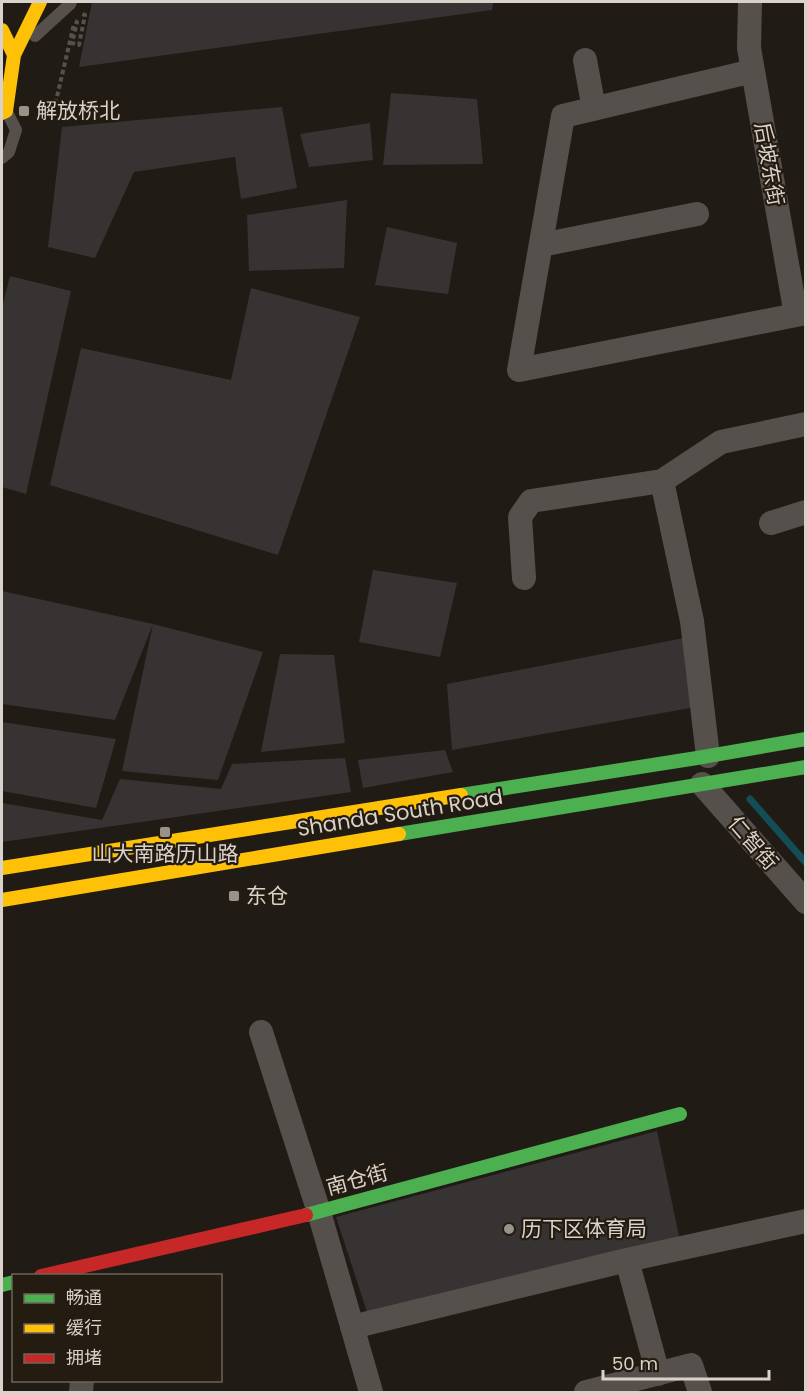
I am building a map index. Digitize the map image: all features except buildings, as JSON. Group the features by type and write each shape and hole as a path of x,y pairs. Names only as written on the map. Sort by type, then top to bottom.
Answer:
{"main road":[{"path":"4,112 14,55 40,2"},
{"path":"2,30 14,55"},
{"name":"Shanda South Road","path":"2,868 806,739"},
{"name":"Shanda South Road","path":"2,900 806,766"},
{"name":"南仓街","path":"51,1274 91,1270 320,1212 680,1114"}],"street":[{"name":"后坡东街","path":"750,2 749,48 800,314"},
{"path":"585,60 594,109"},
{"path":"753,71 564,116 519,370 800,314"},
{"path":"541,244 697,214"},
{"path":"524,578 520,517 531,501 662,481 721,442 806,424"},
{"path":"662,481 692,621 708,756"},
{"path":"771,523 806,512"},
{"name":"仁智街","path":"702,784 806,902"},
{"path":"261,1032 320,1212 371,1392"},
{"path":"352,1327 627,1260 806,1221"},
{"path":"627,1260 658,1374"},
{"path":"586,1392 691,1365 700,1392"}],"lane":[{"path":"14,55 71,2"},
{"path":"2,158 9,152 16,130 4,112"}],"path":[{"path":"52,118 77,13 85,15 79,45 72,43 77,22"}],"waterway":[{"path":"750,799 806,863"}],"traffic: fast":[{"path":"461,795 806,739"},
{"path":"399,834 806,767"},
{"path":"306,1215 680,1114"},
{"path":"2,1285 12,1282"}],"traffic: slow":[{"path":"14,55 40,2"},
{"path":"2,30 14,55 6,111 2,113"},
{"path":"2,868 461,795"},
{"path":"2,900 399,834"}],"traffic: jam":[{"path":"50,1274 306,1215"}],"place":[{"name":"解放桥北","path":"24,111"},
{"name":"山大南路历山路","path":"165,832"},
{"name":"东仓","path":"234,896"},
{"name":"历下区体育局","path":"509,1229"}]}
